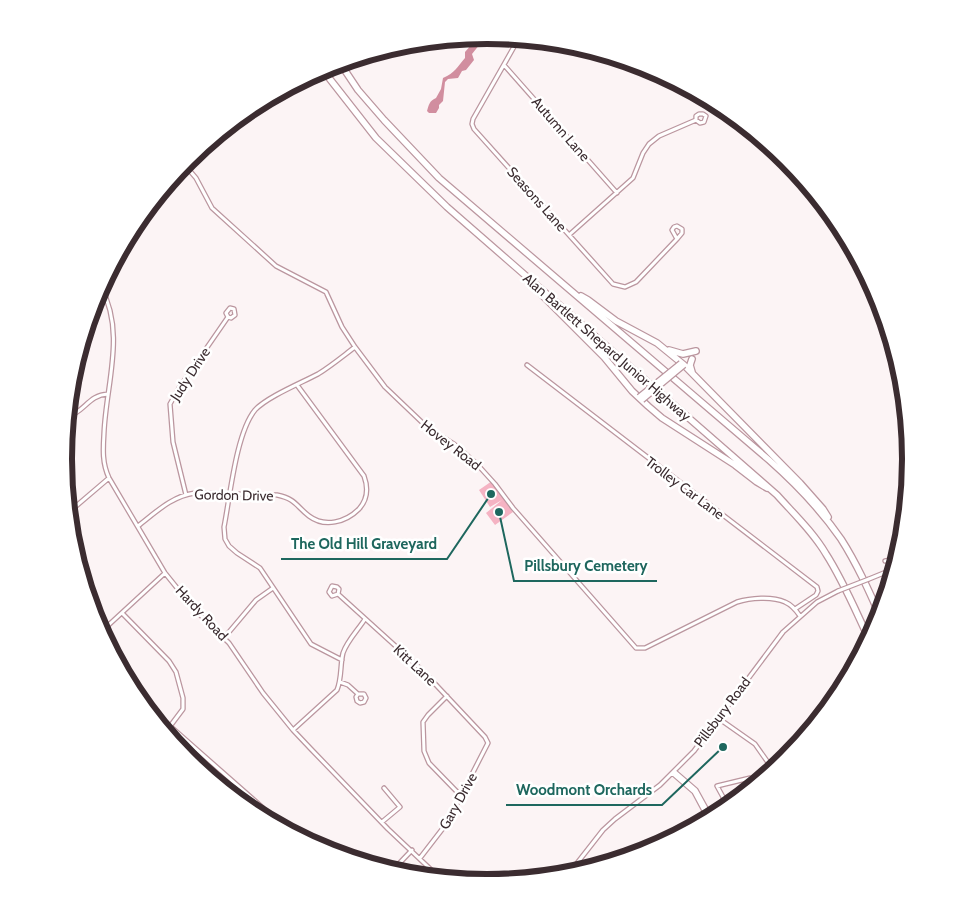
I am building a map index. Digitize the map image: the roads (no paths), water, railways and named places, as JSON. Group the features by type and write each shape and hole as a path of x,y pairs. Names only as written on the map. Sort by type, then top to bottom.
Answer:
{"highway":[{"name":"Alan Bartlett Shepard Junior Highway","path":"344,69 358,90 384,120 439,178 786,475 834,530 855,563 876,607"},
{"name":"Alan Bartlett Shepard Junior Highway","path":"327,76 385,147 447,207 774,491 827,554 846,588 866,632"},
{"path":"532,281 537,290 604,357 641,399 662,418 735,465 757,482 774,491"},
{"path":"574,293 588,300 616,321 662,347 680,354 696,351"},
{"path":"662,347 695,376 812,495 823,508 834,530"},
{"path":"692,359 690,366 695,376"}],"main road":[{"path":"641,399 682,364"}],"street":[{"name":"Seasons Lane","path":"515,45 473,119 472,124 607,280 613,284 622,287 630,286 636,282 677,239"},
{"name":"Autumn Lane","path":"504,65 617,193"},
{"path":"569,235 633,178 643,153 649,144 659,136 696,120"},
{"name":"Hovey Road","path":"189,171 196,178 212,208 276,266 326,292 337,318 355,347 381,382 428,428 458,448 486,473 513,508 636,648 645,648 742,601 754,599 781,600 795,609"},
{"name":"Hardy Road","path":"105,296 111,312 114,336 113,365 104,420 103,455 105,468 110,478 165,573 194,609 224,638 241,658 264,693 310,748 434,872"},
{"name":"Judy Drive","path":"186,495 173,442 170,404 228,317"},
{"path":"342,660 311,644 260,568 233,550 227,543 224,528 238,451 252,415 264,403 326,369 355,347"},
{"name":"Trolley Car Lane","path":"527,366 817,587 816,595 795,609"},
{"name":"Gordon Drive","path":"138,526 171,501 186,495 202,493 272,494 285,497 294,502 312,518 324,522 335,522 345,519 361,506 367,491 364,476 297,385"},
{"path":"74,413 94,397 108,394"},
{"path":"75,508 110,478"},
{"path":"885,561 891,560"},
{"name":"Pillsbury Road","path":"575,866 603,830 660,785 694,751 774,642 800,616 821,599 838,590 888,571"},
{"path":"107,627 165,573"},
{"path":"224,638 256,600 273,588"},
{"name":"Kitt Lane","path":"338,594 422,670 487,741"},
{"path":"795,609 800,616"},
{"path":"122,613 169,661 176,672 183,704 182,711 170,726 262,808"},
{"path":"294,730 336,692 340,682 342,660 346,646 365,619"},
{"path":"340,682 348,685 358,694"},
{"path":"447,696 423,722 424,751 429,763 462,797"},
{"path":"718,718 752,740 770,764"},
{"name":"Gary Drive","path":"420,858 441,833 462,797 487,747 487,741"},
{"path":"673,772 694,792 707,812"},
{"path":"729,797 723,798 717,786 750,778 752,780"},
{"path":"382,822 400,807 384,788"},
{"path":"398,865 412,850"}],"place":[{"name":"The Old Hill Graveyard","path":"491,494"},
{"name":"Pillsbury Cemetery","path":"499,512"},
{"name":"Woodmont Orchards","path":"723,747"}]}
